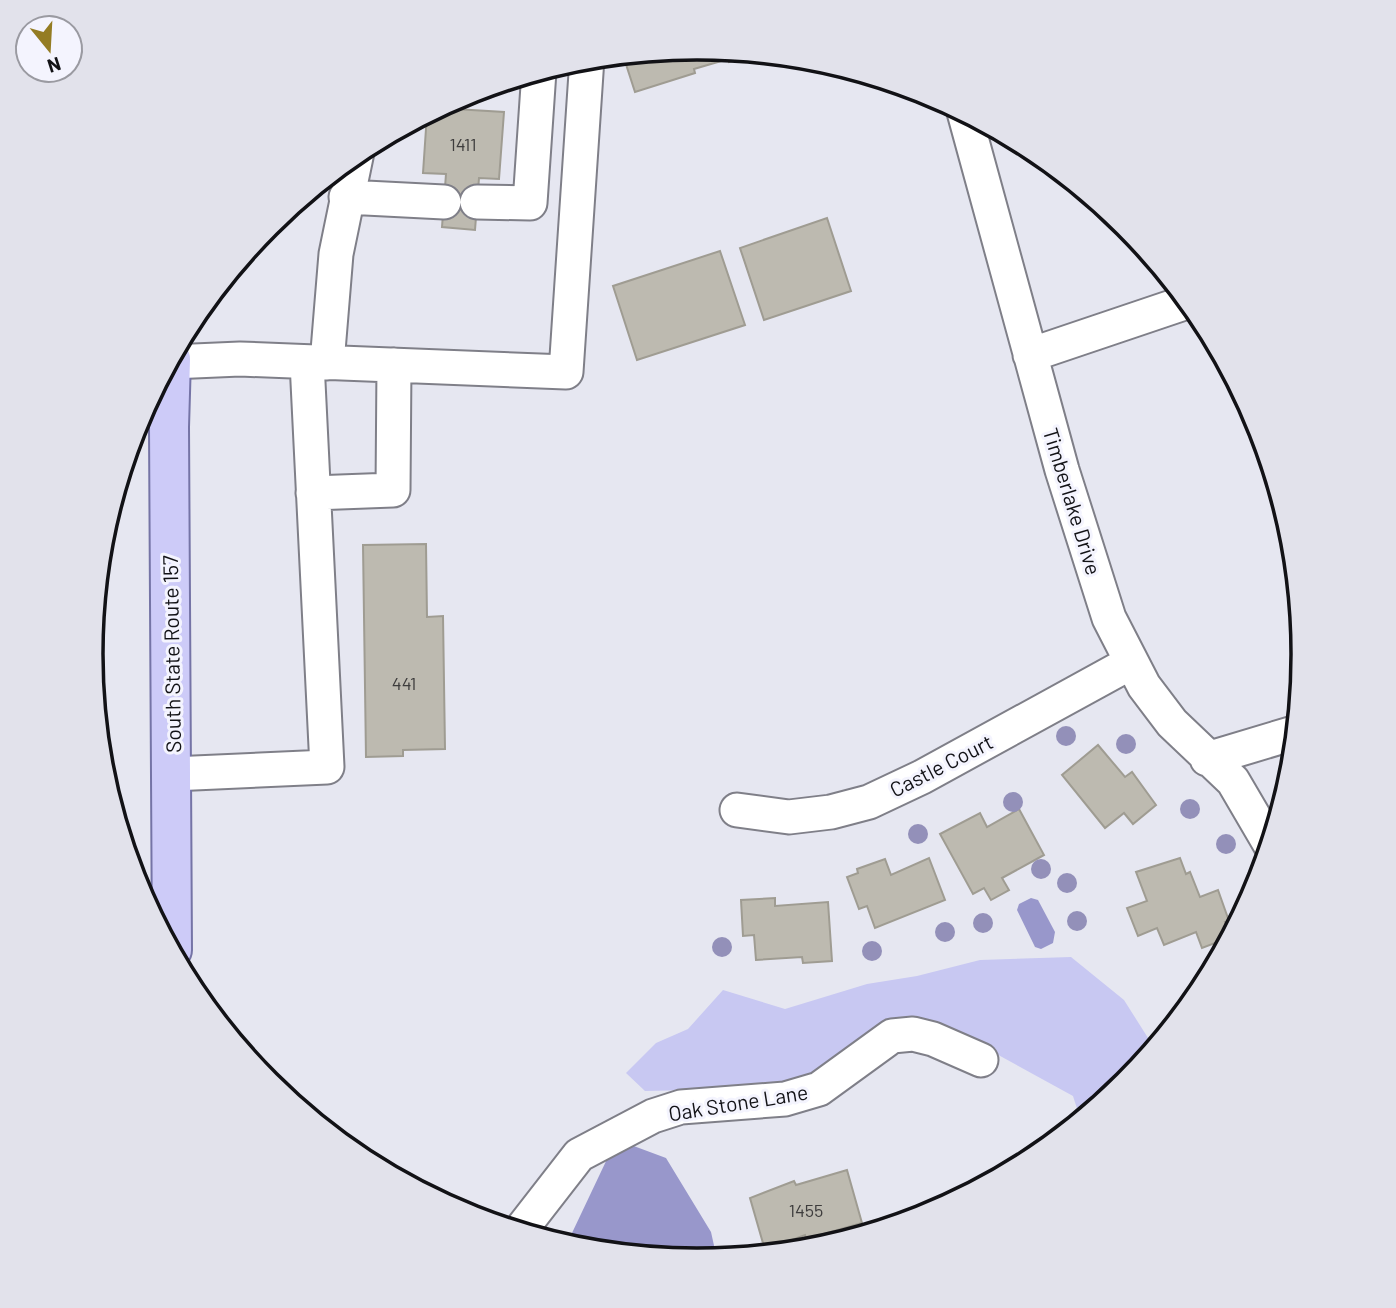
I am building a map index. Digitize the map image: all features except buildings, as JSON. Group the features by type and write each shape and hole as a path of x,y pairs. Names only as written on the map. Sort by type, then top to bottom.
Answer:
{"main road":[{"name":"South State Route 157","path":"170,381 172,930"}],"street":[{"path":"181,360 236,359 566,372 578,72"},
{"path":"477,202 530,203 538,82"},
{"name":"Timberlake Drive","path":"967,124 1030,355 1109,618 1130,663 1172,723 1233,781 1264,834"},
{"path":"172,774 327,767 313,493 317,362 352,171"},
{"path":"346,197 444,202"},
{"path":"1030,355 1179,305"},
{"path":"313,493 393,490 394,365"},
{"name":"Castle Court","path":"737,810 789,817 831,812 869,802 922,777 1130,663"},
{"path":"1207,759 1287,735"},
{"name":"Oak Stone Lane","path":"526,1223 579,1155 653,1116 681,1107 785,1099 819,1089 892,1036 913,1034 933,1039 981,1060"}],"shaded area":[{"path":"1031,898 1038,900 1055,932 1053,943 1041,949 1035,947 1017,910 1019,904"},
{"path":"1071,957 1124,1000 1150,1040 1078,1111 1073,1096 960,1034 929,1027 790,1088 645,1091 626,1073 656,1043 688,1029 723,990 785,1009 867,984 917,976 980,960"},
{"path":"631,1145 666,1158 711,1232 714,1248 659,1247 573,1235 608,1157"}]}
